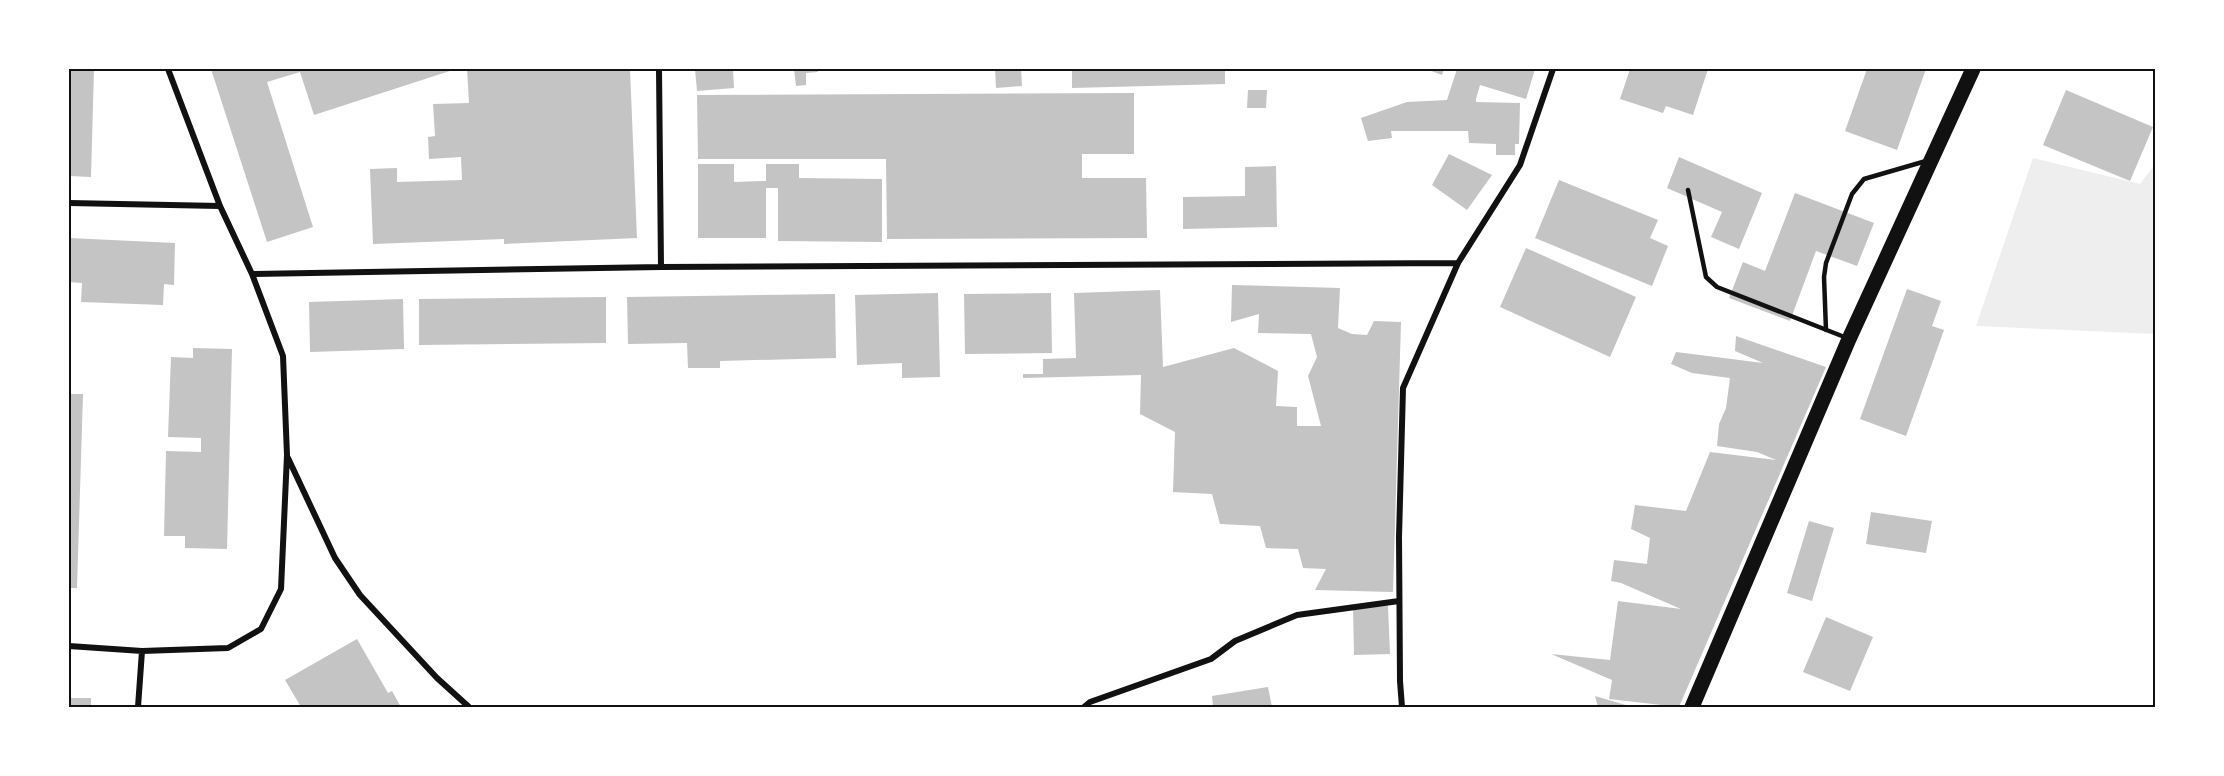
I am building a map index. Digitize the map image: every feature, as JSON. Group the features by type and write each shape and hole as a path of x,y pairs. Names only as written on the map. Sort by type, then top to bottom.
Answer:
{"main road":[{"path":"1692,707 1849,339 1973,69"}],"street":[{"path":"69,646 142,651 228,648 261,629 281,589 287,455 283,356 252,274 220,206 168,69"},
{"path":"659,69 661,267"},
{"path":"1402,707 1399,537 1403,388 1458,263 1520,165 1553,69"},
{"path":"69,203 220,206"},
{"path":"252,274 661,267 1458,263"},
{"path":"287,455 335,558 360,595 437,678 469,707"},
{"path":"1084,707 1090,702 1211,659 1235,641 1297,615 1399,601"},
{"path":"138,707 142,651"}],"lane":[{"path":"1826,330 1824,277 1826,263 1852,194 1864,179 1932,159"},
{"path":"1688,190 1706,277 1717,287 1849,339"}],"shaded area":[{"path":"2033,158 2140,184 2155,164 2155,334 1976,326"}],"building":[{"path":"69,69 94,69 91,177 69,176"},
{"path":"211,69 456,69 314,115 300,72 267,82 313,227 267,242"},
{"path":"467,69 630,69 637,238 504,244 504,239 373,244 370,169 397,168 397,182 462,180 461,157 429,159 428,137 435,136 433,104 469,103"},
{"path":"695,69 733,69 734,88 697,91"},
{"path":"794,69 818,69 818,72 806,73 806,85 796,86"},
{"path":"995,69 1021,69 1022,86 996,88"},
{"path":"1072,69 1225,69 1225,84 1072,88"},
{"path":"1426,69 1444,69 1442,75"},
{"path":"1457,69 1535,69 1526,99 1480,85 1476,99 1476,102 1520,103 1519,144 1515,144 1515,155 1496,155 1496,144 1469,143 1468,131 1391,131 1392,138 1368,141 1361,118 1407,102 1447,100"},
{"path":"1630,69 1708,69 1693,115 1666,106 1663,113 1620,99"},
{"path":"1867,69 1926,69 1897,150 1845,131"},
{"path":"1248,90 1267,90 1266,108 1247,108"},
{"path":"2066,90 2153,127 2130,181 2043,145"},
{"path":"1134,93 1134,154 1082,154 1082,178 1146,178 1147,238 887,239 886,159 698,159 697,95"},
{"path":"1449,154 1492,175 1467,210 1432,185"},
{"path":"1679,157 1762,193 1739,249 1711,237 1722,212 1667,188"},
{"path":"698,164 734,164 734,182 766,181 766,164 799,164 799,178 882,179 882,242 778,241 778,188 766,188 766,238 698,238"},
{"path":"1276,166 1277,227 1183,229 1183,197 1245,196 1245,167"},
{"path":"1559,180 1658,220 1650,238 1668,246 1652,286 1535,238"},
{"path":"1795,193 1874,223 1857,266 1816,251 1790,321 1729,298 1743,262 1765,271"},
{"path":"69,238 175,243 174,285 164,284 163,305 81,302 82,283 69,282"},
{"path":"1526,248 1636,297 1610,357 1500,307"},
{"path":"1232,285 1340,288 1338,328 1352,334 1367,335 1374,321 1401,322 1393,592 1315,590 1326,569 1303,568 1298,549 1266,548 1260,526 1220,524 1212,494 1173,492 1175,432 1140,414 1141,375 1023,378 1023,374 1043,374 1043,359 1076,358 1074,293 1160,290 1163,367 1234,348 1278,371 1276,406 1297,407 1297,426 1321,426 1308,376 1317,357 1311,334 1258,333 1259,314 1231,322"},
{"path":"1907,289 1941,301 1932,326 1944,330 1906,436 1860,419"},
{"path":"938,293 940,377 902,378 902,363 857,365 855,295"},
{"path":"1051,293 1052,353 965,354 964,294"},
{"path":"835,294 836,358 720,361 720,368 688,368 687,343 628,344 627,297"},
{"path":"606,297 606,343 419,345 419,299"},
{"path":"403,299 404,349 310,352 309,302"},
{"path":"1736,336 1826,367 1679,707 1609,699 1612,680 1551,654 1610,660 1618,601 1681,609 1621,583 1611,581 1614,560 1647,564 1650,538 1631,529 1635,505 1686,511 1710,452 1776,460 1757,452 1717,446 1719,424 1726,408 1730,378 1692,373 1671,364 1676,352 1763,363 1735,351"},
{"path":"193,348 232,349 227,549 185,548 185,536 164,536 166,451 201,452 201,438 168,437 171,357 193,358"},
{"path":"69,394 83,394 77,588 69,588"},
{"path":"1871,512 1932,521 1926,553 1866,544"},
{"path":"1809,521 1834,528 1812,601 1787,593"},
{"path":"1388,606 1390,654 1354,655 1353,607"},
{"path":"1826,617 1873,637 1850,691 1803,672"},
{"path":"357,639 388,693 392,691 401,707 301,707 285,680"},
{"path":"1268,687 1272,707 1213,707 1212,696"},
{"path":"1595,696 1629,706 1629,707 1598,707"},
{"path":"69,698 91,698 91,707 69,707"}]}
